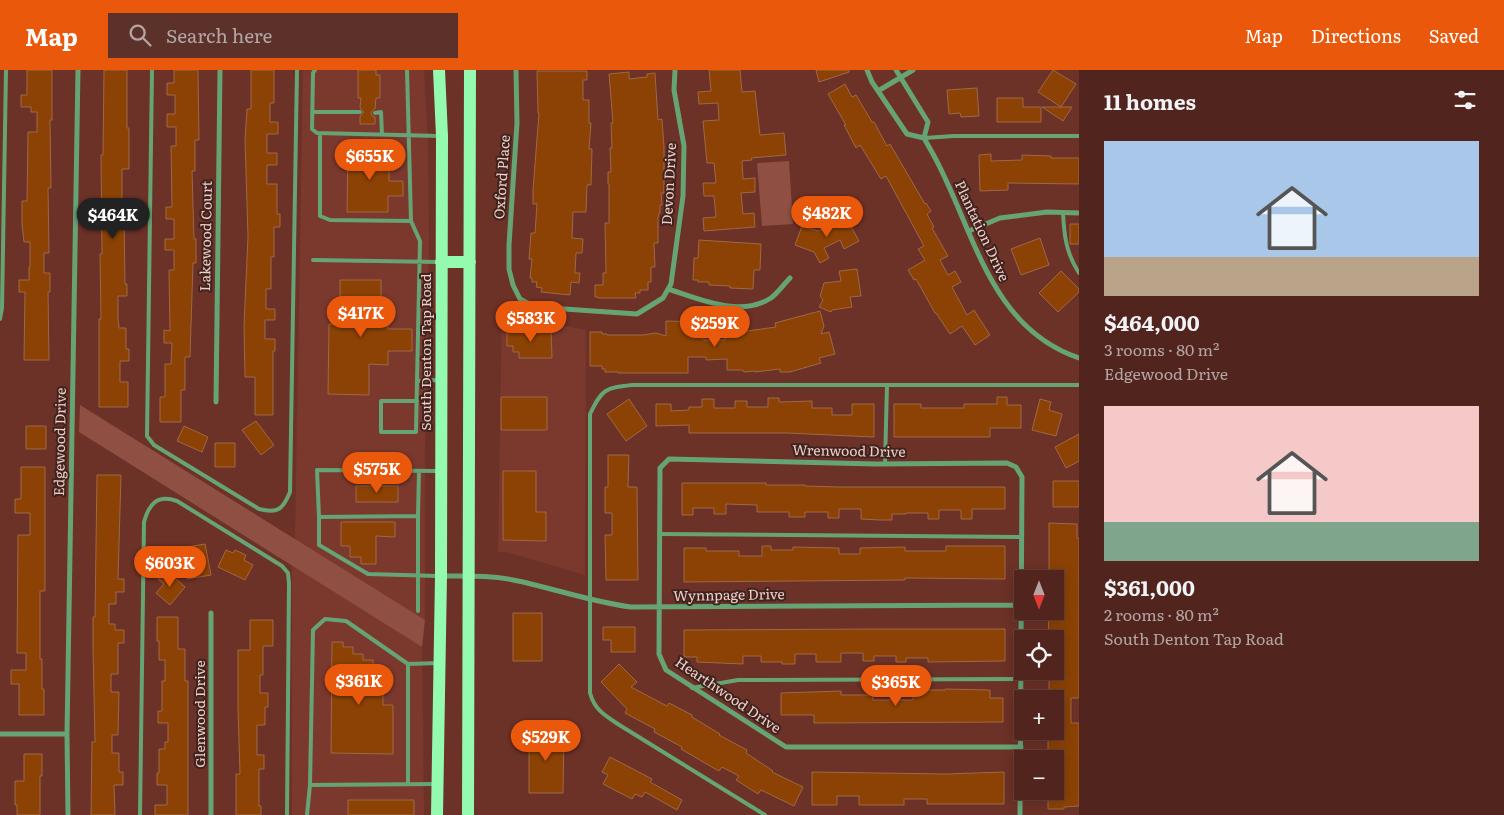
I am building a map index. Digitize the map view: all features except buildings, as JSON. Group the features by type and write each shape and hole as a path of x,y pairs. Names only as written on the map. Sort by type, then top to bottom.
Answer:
{"main road":[{"name":"South Denton Tap Road","path":"437,815 441,576 442,136 439,70"},
{"path":"468,815 470,70"},
{"path":"441,262 470,262"}],"street":[{"name":"Edgewood Drive","path":"68,815 67,734 78,70"},
{"name":"Lakewood Court","path":"216,402 220,70"},
{"name":"Oxford Place","path":"516,70 517,123 509,269 513,285 520,300 535,307 637,314 663,298"},
{"name":"Devon Drive","path":"663,298 671,284 683,186 684,146 674,90 675,70"},
{"path":"867,70 878,91 907,134 924,138"},
{"name":"Plantation Drive","path":"896,70 928,122 924,138 939,163 988,276 996,290 1014,314 1051,345 1079,358"},
{"path":"878,91 913,70"},
{"path":"969,231 1000,218 1027,214 1079,213"},
{"path":"668,289 716,304 747,308 771,298 790,278"},
{"name":"Wrenwood Drive","path":"669,459 885,464 1007,463 1016,467 1022,477 1022,537"},
{"name":"Hearthwood Drive","path":"669,459 660,468 659,654 666,670 786,747 1021,747"},
{"path":"1022,537 1022,570"},
{"name":"Wynnpage Drive","path":"441,576 516,580 590,600 631,606 1014,604"},
{"name":"Glenwood Drive","path":"211,613 211,815"},
{"path":"1020,815 1021,680"},
{"path":"0,734 67,734"}],"lane":[{"path":"0,320 6,70"},
{"path":"152,70 147,436 154,445 259,510 267,512 278,510 284,505 290,492 297,70"},
{"path":"315,70 312,73 312,129 317,134 442,136"},
{"path":"407,70 411,221 420,241 420,262 417,401 416,432 381,432 381,401 417,401"},
{"path":"312,112 360,112"},
{"path":"375,112 381,112 382,135"},
{"path":"320,134 320,216 330,220 411,221"},
{"path":"924,138 954,136 1079,136"},
{"path":"1063,212 1064,238 1079,273"},
{"path":"312,260 441,262"},
{"path":"417,381 441,379"},
{"path":"765,815 620,726 593,704 590,693 590,414 602,393 611,387 632,385 1079,385"},
{"path":"885,464 887,385"},
{"path":"440,471 317,470 319,545 368,574 441,576"},
{"path":"418,471 418,611"},
{"path":"140,815 144,522 147,512 152,505 158,500 170,498 282,566 288,573 287,815"},
{"path":"319,517 418,516"},
{"path":"660,534 1022,537"},
{"path":"307,815 310,785 313,630 325,619 346,621 408,664 439,663"},
{"path":"408,664 408,784"},
{"path":"692,688 738,680 1014,679"},
{"path":"310,785 438,784"}],"shaded area":[{"path":"303,70 424,70 428,143 429,238 425,460 425,620 295,540"},
{"path":"789,161 793,224 762,226 757,163"},
{"path":"502,306 516,317 586,330 585,575 506,552 498,552"},
{"path":"80,405 425,620 422,647 79,432"},
{"path":"292,565 422,647 424,815 292,815"}]}
